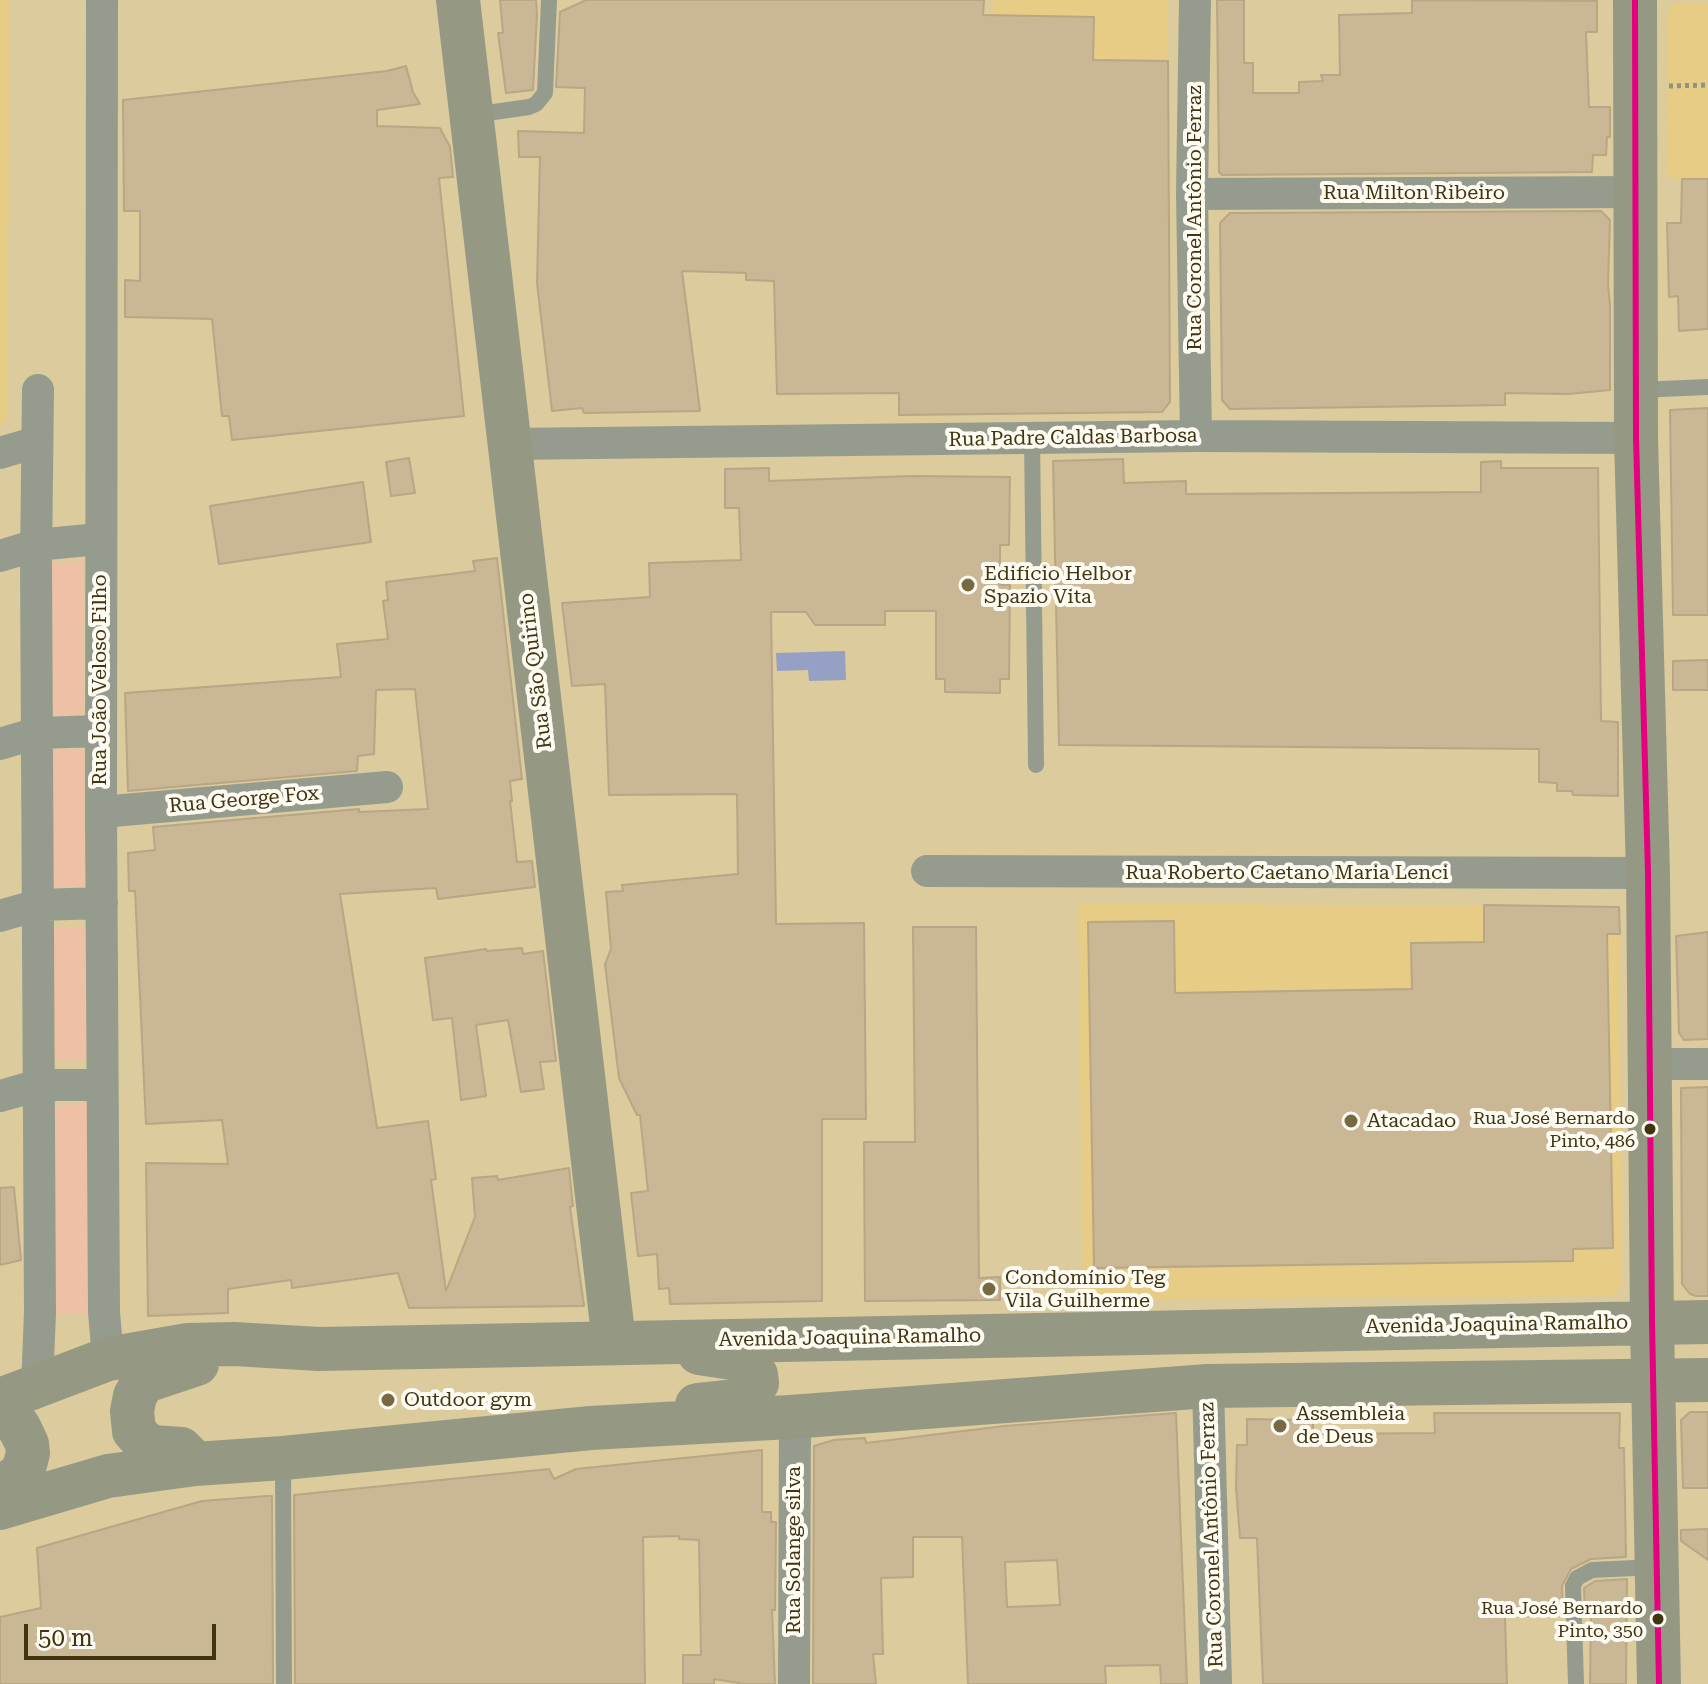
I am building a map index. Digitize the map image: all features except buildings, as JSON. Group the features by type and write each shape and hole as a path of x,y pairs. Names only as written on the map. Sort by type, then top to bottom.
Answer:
{"main road":[{"name":"Rua São Quirino","path":"458,0 614,1342"},
{"path":"1635,0 1636,438 1648,873 1659,1684"},
{"name":"Avenida Joaquina Ramalho","path":"18,1393 108,1359 188,1345 234,1344 319,1349 1708,1322"},
{"path":"591,1428 613,1415 734,1401 746,1395 757,1383 756,1375 739,1359 698,1353 687,1341"},
{"path":"195,1464 181,1449 153,1447 134,1431 132,1411 135,1396 143,1382 199,1363 291,1365 319,1349"},
{"path":"0,1508 108,1476 195,1464 591,1428 1208,1386 1708,1380"},
{"path":"0,1416 4,1415 19,1427 28,1453 19,1476 0,1487"}],"street":[{"name":"Rua João Veloso Filho","path":"102,0 99,539 104,1312 108,1359"},
{"name":"Rua Coronel Antônio Ferraz","path":"1195,0 1192,194 1196,436"},
{"name":"Rua Milton Ribeiro","path":"1192,194 1636,192"},
{"path":"18,1393 40,1313 38,390"},
{"name":"Rua Padre Caldas Barbosa","path":"509,444 1196,436 1636,438"},
{"path":"0,453 37,442"},
{"path":"0,556 36,545 99,539"},
{"path":"0,744 37,733 101,731"},
{"name":"Rua George Fox","path":"101,812 387,787"},
{"name":"Rua Roberto Caetano Maria Lenci","path":"927,871 1648,873"},
{"path":"0,916 38,905 102,903"},
{"path":"1649,1064 1708,1064"},
{"path":"0,1096 39,1085 102,1085"},
{"name":"Rua Coronel Antônio Ferraz","path":"1208,1386 1216,1684"},
{"name":"Rua Solange silva","path":"794,1684 795,1416"}],"lane":[{"path":"471,116 529,107 545,93 549,0"},
{"path":"1636,390 1708,387"},
{"path":"1032,438 1036,765"},
{"path":"283,1458 284,1684"},
{"path":"1576,1684 1573,1586 1577,1578 1592,1570 1657,1567"}],"path":[{"path":"1660,85 1708,85"}],"shaded area":[{"path":"0,0 10,0 7,416 0,425"},
{"path":"993,0 1168,0 1167,71 1092,70 1094,17 992,16"},
{"path":"1708,3 1708,179 1667,178 1668,13 1671,5"},
{"path":"83,562 84,716 53,717 52,563"},
{"path":"53,749 84,749 85,886 53,887"},
{"name":"Atacadao","path":"1078,903 1619,907 1622,1286 1613,1296 1083,1300"},
{"path":"53,928 85,928 87,1059 55,1059"},
{"path":"87,1104 88,1313 56,1313 56,1105"}],"water":[{"path":"845,651 846,680 809,681 808,670 777,671 776,653"}],"transit line":[{"path":"1635,0 1636,438 1648,873 1659,1684"}],"place":[{"name":"Edifício Helbor Spazio Vita","path":"968,585"},
{"name":"Atacadao","path":"1351,1121"},
{"name":"Rua José Bernardo Pinto, 486","path":"1650,1129"},
{"name":"Condomínio Teg Vila Guilherme","path":"989,1289"},
{"name":"Outdoor gym","path":"388,1400"},
{"name":"Assembleia de Deus","path":"1280,1426"},
{"name":"Rua José Bernardo Pinto, 350","path":"1658,1619"}]}
